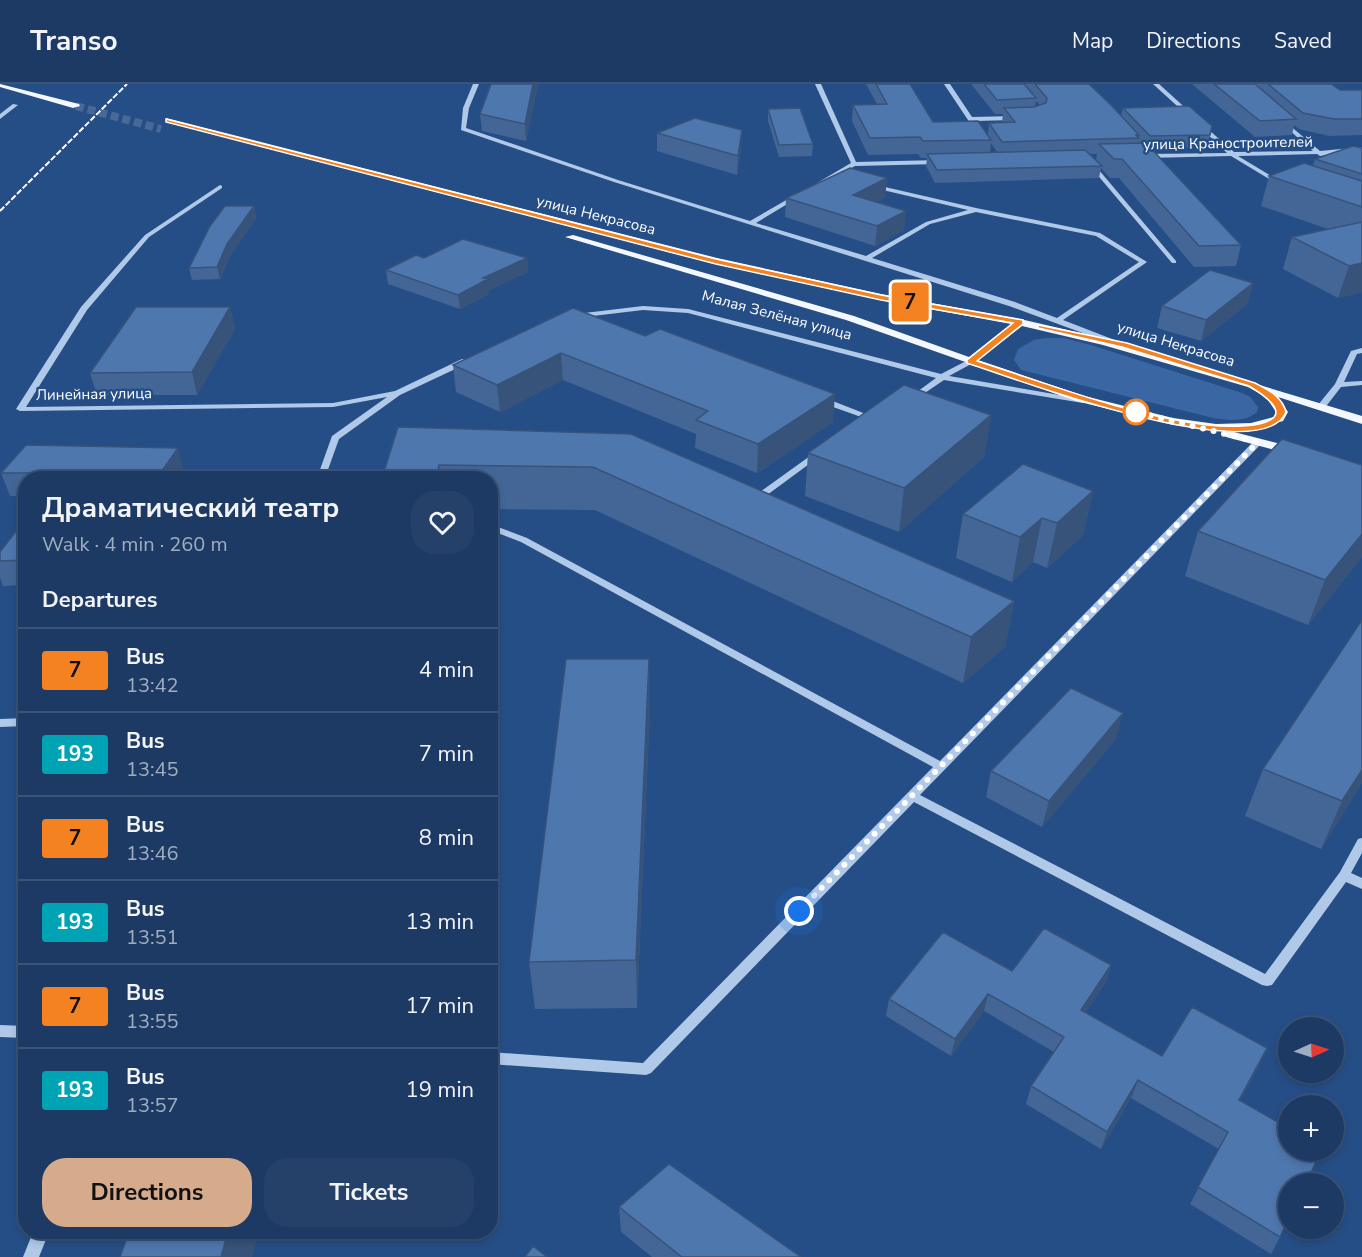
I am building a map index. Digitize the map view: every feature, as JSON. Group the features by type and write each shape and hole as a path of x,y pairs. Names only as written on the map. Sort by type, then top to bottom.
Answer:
{"main road":[{"path":"0,85 76,106"},
{"path":"64,93 84,99"},
{"name":"улица Некрасова","path":"168,120 716,261 881,297 1020,322 1124,345 1362,420"},
{"path":"161,129 172,132"},
{"name":"улица Некрасова","path":"561,234 699,272 850,318 1098,404 1206,428 1301,453"},
{"path":"970,361 1020,322"},
{"name":"улица Некрасова","path":"1206,428 1254,429 1279,419 1282,412 1280,404 1252,385"}],"street":[{"name":"улица Некрасова","path":"476,84 466,108 463,129 751,223 1012,304 1124,345"},
{"path":"818,84 854,164"},
{"path":"947,84 981,135"},
{"path":"1156,84 1233,155 1275,182 1286,186"},
{"path":"0,117 15,105"},
{"path":"1274,114 1327,159"},
{"path":"971,119 1021,118"},
{"path":"1141,148 1148,156"},
{"name":"улица Краностроителей","path":"1138,157 1362,149"},
{"path":"1095,158 1084,158 1098,170 1174,262"},
{"path":"813,187 854,164 949,162"},
{"path":"834,176 845,178"},
{"path":"866,184 976,210 1098,234 1144,262 1057,321"},
{"name":"Линейная улица","path":"220,187 147,236 84,309 20,409 333,405 397,393"},
{"path":"751,223 803,193"},
{"path":"866,259 928,223 976,210"},
{"path":"1012,304 1020,312 1020,322"},
{"name":"Малая Зелёная улица","path":"567,318 643,308 688,311 942,377 1098,404"},
{"path":"1321,406 1339,385 1354,353 1362,350"},
{"path":"323,471 335,438 397,393 470,359"},
{"path":"903,402 912,399 942,377 970,361"},
{"path":"1339,385 1362,383"},
{"path":"812,397 867,416"},
{"path":"858,423 876,413"},
{"path":"498,1060 646,1069 1258,442"},
{"path":"760,496 822,450"},
{"path":"498,530 524,540 940,766"},
{"path":"0,723 18,722"},
{"path":"912,796 1267,981 1344,875 1362,842"},
{"path":"1344,875 1362,884"},
{"path":"0,1031 18,1032"},
{"path":"31,1257 38,1239"}],"shaded area":[{"path":"1063,338 1091,345 1242,393 1250,397 1258,407 1257,412 1242,419 1213,418 1021,370 1014,360 1018,349 1034,340"}],"building":[{"path":"491,84 533,84 525,124 480,114"},
{"path":"876,84 910,84 933,122 978,121 991,140 923,141 920,137 870,138 853,105 887,104"},
{"path":"984,84 1024,84 1036,98 997,100"},
{"path":"1035,84 1089,84 1139,135 1136,135 1139,138 1002,142 989,123 1015,122 1004,108 1034,107 1046,103 1047,98"},
{"path":"1214,84 1255,84 1296,119 1260,121"},
{"path":"1268,84 1331,84 1340,90 1362,90 1362,119 1334,119 1303,113"},
{"path":"1189,106 1212,126 1210,135 1150,136 1123,108"},
{"path":"800,108 813,144 779,145 768,109"},
{"path":"695,118 742,130 738,156 657,133"},
{"path":"1146,143 1241,245 1199,246 1122,159 1114,159 1099,144"},
{"path":"1353,146 1362,148 1362,174 1315,159"},
{"path":"1085,150 1102,166 937,170 927,154"},
{"path":"1304,163 1362,181 1362,207 1269,176"},
{"path":"850,168 887,178 853,195 906,211 877,226 786,198"},
{"path":"225,206 254,206 227,244 217,267 189,268 210,226"},
{"path":"1362,222 1362,263 1349,266 1292,237"},
{"path":"463,239 527,258 483,278 488,279 458,295 386,270 416,255 424,258"},
{"path":"1210,270 1253,283 1206,320 1162,306"},
{"path":"136,307 230,307 192,372 90,373"},
{"path":"573,308 645,336 660,329 835,394 758,444 696,420 708,411 561,353 497,385 453,365"},
{"path":"904,385 991,415 904,488 808,453"},
{"path":"398,427 631,434 1014,601 971,637 593,467 439,465 438,471 384,471"},
{"path":"1282,439 1362,465 1362,534 1325,580 1198,531"},
{"path":"26,445 178,448 162,471 1,473"},
{"path":"1023,464 1093,491 1057,523 1042,518 1020,537 963,514"},
{"path":"18,528 18,560 0,561 0,552"},
{"path":"1362,620 1362,770 1342,801 1263,769"},
{"path":"566,659 649,659 636,960 529,962"},
{"path":"1071,688 1123,713 1049,801 991,771"},
{"path":"1044,928 1111,965 1081,1010 1162,1056 1192,1007 1267,1048 1239,1100 1278,1122 1278,1161 1316,1161 1311,1173 1278,1173 1278,1236 1198,1187 1228,1132 1138,1080 1107,1132 1031,1086 1064,1037 988,994 955,1039 889,999 943,932 1012,971"},
{"path":"669,1164 801,1257 682,1257 619,1207"},
{"path":"126,1239 226,1239 221,1257 120,1257"},
{"path":"533,1246 547,1257 525,1257"}],"tunnel":[{"path":"76,106 161,129"}],"railway":[{"path":"0,211 127,84"}],"bus line":[{"name":"7","path":"168,120 592,232 804,281 1020,322 970,361 1098,404 1206,428 1254,429 1279,419 1282,412 1280,404 1270,395 1252,385 1124,345 1041,326"}],"route":[{"path":"799,911 1258,442 1136,412"}]}
